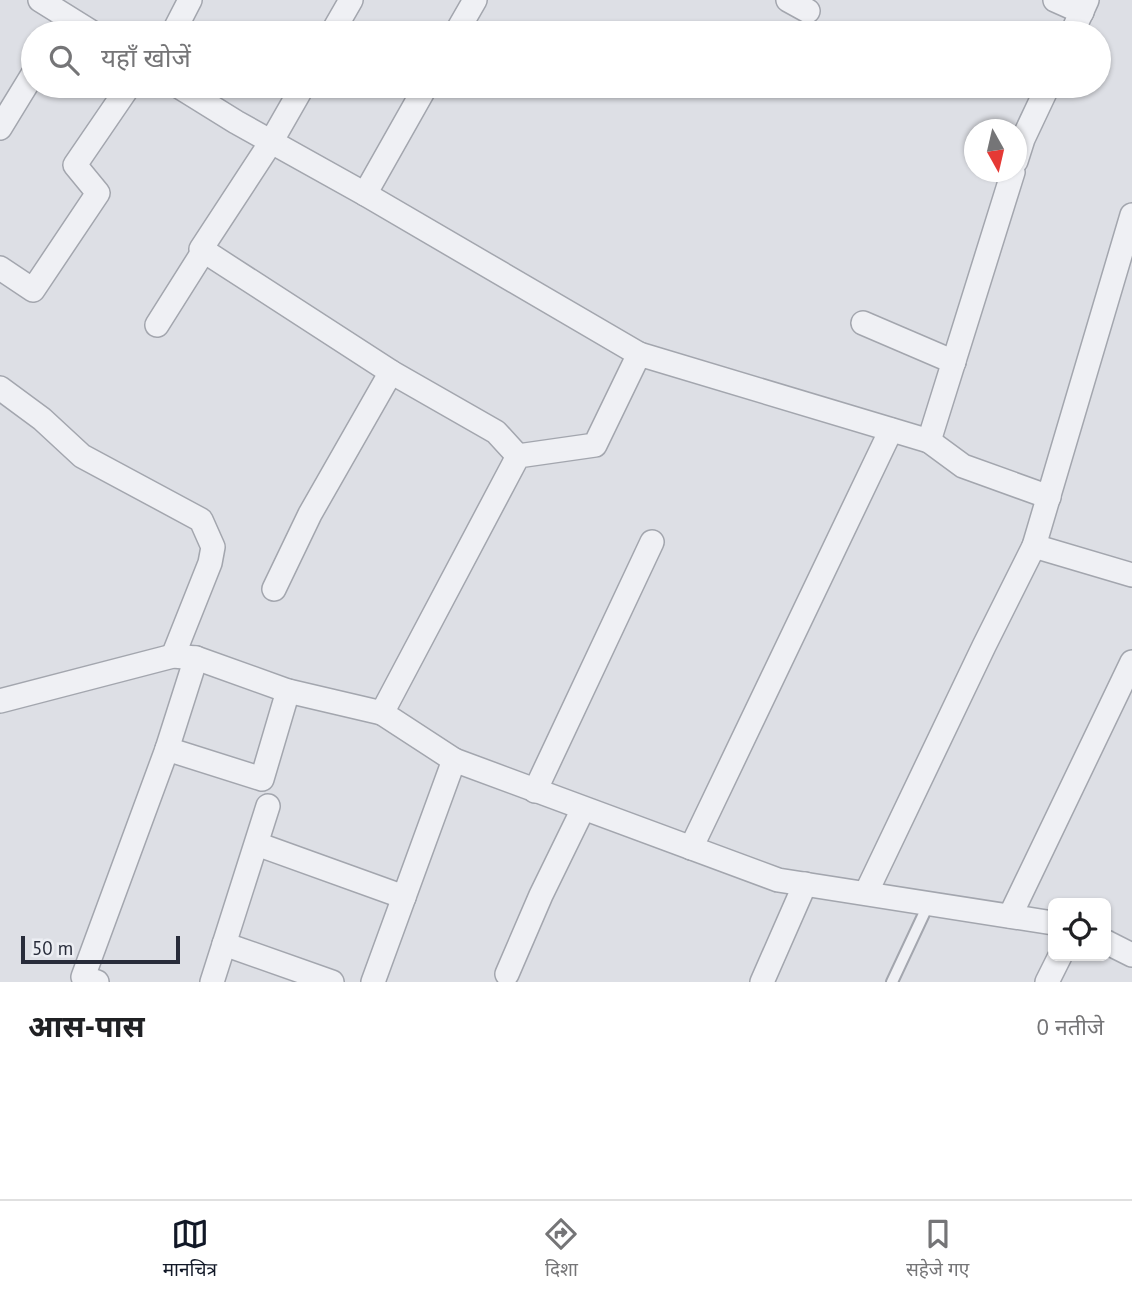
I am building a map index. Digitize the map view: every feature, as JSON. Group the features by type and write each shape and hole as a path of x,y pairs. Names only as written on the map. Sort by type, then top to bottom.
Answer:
{"street":[{"path":"40,0 59,21"},
{"path":"179,21 190,0"},
{"path":"339,21 351,0"},
{"path":"463,21 475,0"},
{"path":"788,0 808,11"},
{"path":"1055,0 1085,6"},
{"path":"0,128 21,94"},
{"path":"0,268 33,290 98,193 75,165 120,98"},
{"path":"198,98 639,355 929,441 963,466 1049,497"},
{"path":"157,325 203,252 201,249 271,142 296,98"},
{"path":"365,194 419,98"},
{"path":"1027,131 1042,98"},
{"path":"929,441 1010,182"},
{"path":"866,894 1034,546 1132,215"},
{"path":"203,252 391,372 496,432 518,456"},
{"path":"863,323 954,362"},
{"path":"518,456 595,445 639,355"},
{"path":"274,589 310,514 391,372"},
{"path":"0,388 42,419 82,456 201,520 213,547 210,563 173,656"},
{"path":"691,848 891,430"},
{"path":"382,713 518,456"},
{"path":"535,790 652,542"},
{"path":"1034,546 1132,575"},
{"path":"0,701 173,656 196,658 288,691 382,713 454,760 778,880 1048,921"},
{"path":"97,982 83,976 167,749 196,658"},
{"path":"1010,916 1132,662"},
{"path":"167,749 262,779 288,691"},
{"path":"373,982 454,760"},
{"path":"212,982 268,806"},
{"path":"507,974 583,808"},
{"path":"257,844 404,897"},
{"path":"762,982 805,884"},
{"path":"224,944 332,982"},
{"path":"1111,944 1132,955"},
{"path":"1047,982 1058,961"}],"lane":[{"path":"892,982 929,903"}]}
